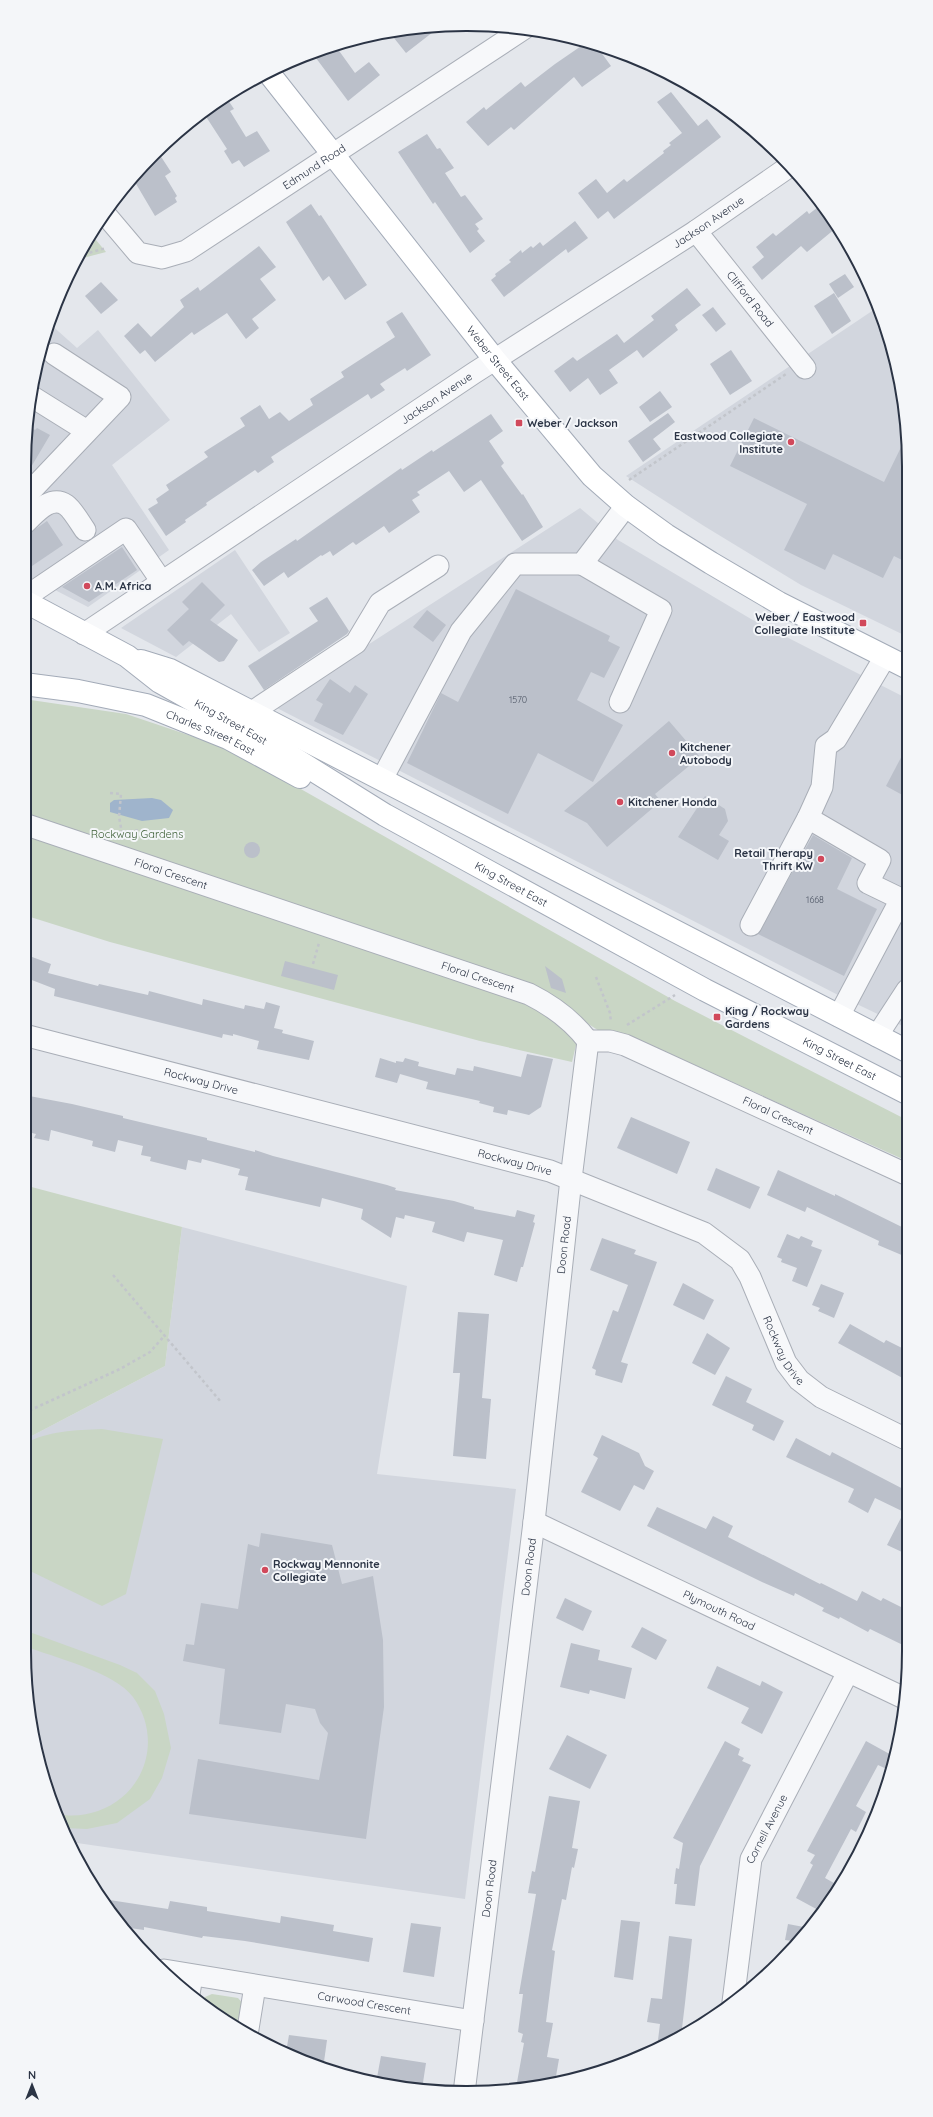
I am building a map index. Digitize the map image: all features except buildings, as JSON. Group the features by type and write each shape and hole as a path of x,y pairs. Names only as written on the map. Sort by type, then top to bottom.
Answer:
{"main road":[{"name":"Weber Street East","path":"272,77 495,360 592,476 626,506 666,535 765,595 902,665"},
{"name":"King Street East","path":"31,604 127,656 170,670 902,1048"},
{"name":"King Street East","path":"127,656 160,682 276,747 385,815 705,990 902,1090"},
{"name":"Charles Street East","path":"31,685 78,691 146,705 228,738 297,776 385,815"}],"street":[{"name":"Edmund Road","path":"109,218 138,253 162,258 186,251 516,34"},
{"name":"Jackson Avenue","path":"84,634 495,360 696,231 785,170"},
{"name":"Clifford Road","path":"696,231 805,368"},
{"path":"31,491 120,397 54,354"},
{"path":"37,399 87,431"},
{"path":"31,517 42,507 60,502 67,505 85,530"},
{"path":"582,564 626,506"},
{"path":"31,595 126,529 162,582"},
{"path":"382,779 461,631 515,564 582,564 661,610 620,702"},
{"path":"252,712 356,643 380,602 438,566"},
{"path":"751,925 808,818 822,787 826,746 836,739 885,657"},
{"path":"808,818 880,860 868,883 901,899 839,1016"},
{"name":"Floral Crescent","path":"31,826 529,994 550,1005 577,1026 588,1041 610,1041 625,1045 902,1172"},
{"path":"877,1036 902,998"},
{"name":"Rockway Drive","path":"31,1038 550,1171 704,1233 740,1260 750,1277 786,1363 799,1380 821,1397 902,1437"},
{"name":"Doon Road","path":"465,2086 534,1522 571,1179 588,1041"},
{"name":"Plymouth Road","path":"534,1522 899,1696"},
{"name":"Cornell Avenue","path":"734,1994 751,1859 848,1672"},
{"name":"Carwood Crescent","path":"190,1985 255,1986 473,2021"},
{"path":"248,2028 255,1986"}],"path":[{"path":"87,254 106,248"},
{"path":"629,480 786,375 805,368"},
{"path":"110,793 121,794 119,817"},
{"path":"123,832 141,830"},
{"path":"596,977 610,1013 612,1029"},
{"path":"624,1027 655,1010 678,994"},
{"path":"113,1275 221,1402"},
{"path":"31,1409 120,1369 150,1352 164,1335"}],"shaded area":[{"name":"Eastwood Collegiate Institute","path":"873,310 887,354 894,382 901,438 902,634 801,585 704,526 626,476"},
{"path":"54,327 77,348 98,330 170,420 112,465 169,550 88,607 31,578 32,438 39,382"},
{"path":"580,508 618,540 751,619 902,696 902,1026 842,997 273,706"},
{"path":"235,550 290,633 259,652 231,614 176,657 121,628"},
{"name":"Rockway Mennonite Collegiate","path":"182,1227 407,1286 377,1474 516,1489 465,1899 76,1843 54,1790 39,1735 35,1707 31,1650 31,1436 165,1366"}],"green space":[{"path":"95,239 106,252 85,258"},
{"name":"Rockway Gardens","path":"31,700 126,714 230,749 675,1001 902,1117 902,1159 646,1043 604,1034 582,1020 572,1062 480,1041 110,942 31,917"},
{"path":"31,1187 182,1227 165,1366 31,1436"},
{"path":"102,1429 163,1439 126,1594 102,1606 31,1571 31,1441 42,1436 72,1431"},
{"path":"31,1633 120,1665 137,1673 155,1691 164,1714 171,1748 162,1778 150,1799 117,1823 87,1829 69,1828 63,1815 83,1815 98,1811 115,1803 128,1792 138,1778 145,1763 148,1747 147,1730 142,1713 133,1697 124,1688 112,1680 83,1666 31,1648"},
{"path":"212,1994 238,1998 245,2006 241,2023 205,1999"}],"water":[{"path":"152,798 161,800 173,810 169,818 142,821 110,812 110,803 114,800"}],"place":[{"name":"Weber / Jackson","path":"519,423"},
{"name":"Eastwood Collegiate Institute","path":"791,442"},
{"name":"A.M. Africa","path":"87,586"},
{"name":"Weber / Eastwood Collegiate Institute","path":"863,623"},
{"name":"Kitchener Autobody","path":"672,753"},
{"name":"Kitchener Honda","path":"620,802"},
{"name":"Retail Therapy Thrift KW","path":"821,859"},
{"name":"King / Rockway Gardens","path":"717,1017"},
{"name":"Rockway Mennonite Collegiate","path":"265,1570"}]}
